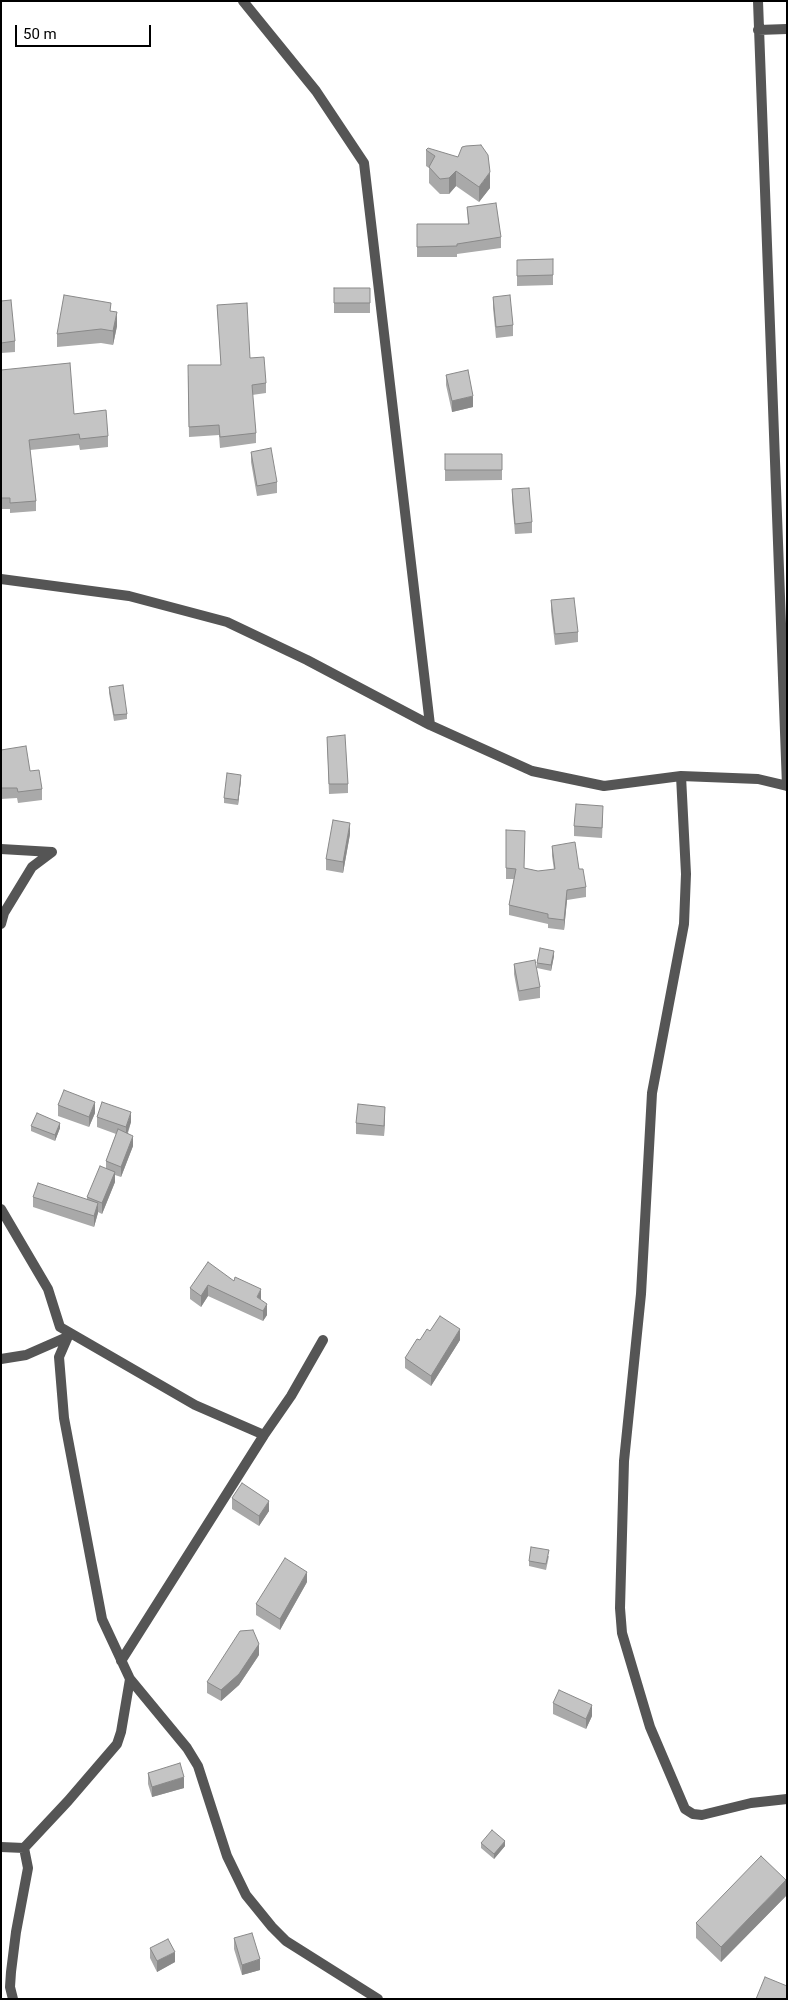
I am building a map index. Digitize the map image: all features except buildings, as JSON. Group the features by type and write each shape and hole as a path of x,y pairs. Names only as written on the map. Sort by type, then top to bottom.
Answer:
{"street":[{"path":"243,1 328,107 364,163 430,725"},
{"path":"1,579 129,596 227,622 307,660 430,725 532,772 604,786 681,776 758,779 787,786 758,1"},
{"path":"758,30 787,29"},
{"path":"681,776 686,874 684,924 652,1093 641,1294 624,1461 620,1608 622,1633 650,1727 685,1809 693,1814 702,1815 751,1803 787,1798"},
{"path":"1,849 52,852 32,867 4,913 1,924"},
{"path":"1,1209 48,1289 60,1327 68,1335 194,1405 264,1435"},
{"path":"1,1359 26,1354 68,1335"},
{"path":"68,1335 59,1357 64,1418 102,1619 121,1661 130,1679 187,1748 198,1766 227,1856 246,1895 286,1941 378,1999"},
{"path":"121,1661 264,1435 292,1396 323,1340"},
{"path":"1,1847 24,1848 117,1744 121,1732 130,1679"},
{"path":"13,1999 10,1987 11,1972 16,1932 28,1868 24,1848"}]}
